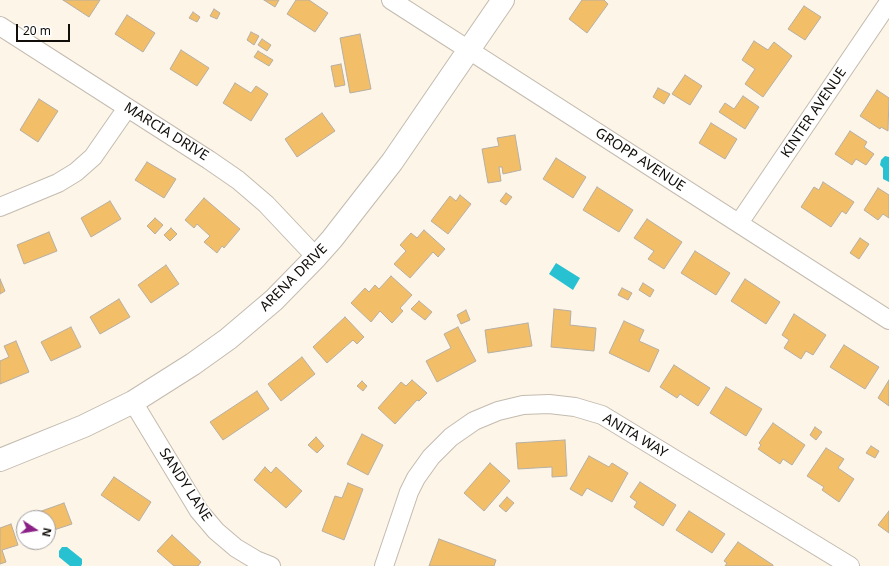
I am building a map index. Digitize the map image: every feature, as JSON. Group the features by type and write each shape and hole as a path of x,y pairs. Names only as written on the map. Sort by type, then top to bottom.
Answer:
{"main road":[{"name":"ARENA DRIVE","path":"0,460 84,426 133,402 193,364 228,339 274,300 316,257 392,162 503,0"}],"street":[{"name":"GROPP AVENUE","path":"391,0 889,320"},
{"name":"KINTER AVENUE","path":"739,223 889,2"},
{"name":"MARCIA DRIVE","path":"0,26 238,180 266,204 316,257"},
{"path":"0,207 58,183 76,172 92,158 127,108"},
{"name":"SANDY LANE","path":"133,402 199,511 216,531 236,548 256,560 271,566"},
{"name":"ANITA WAY","path":"384,566 409,492 416,478 431,457 451,437 474,421 498,411 523,405 549,404 575,407 602,415 850,566"}],"water":[{"path":"885,156 889,157 889,182 883,179 883,168 880,165 881,160"},
{"path":"556,263 580,278 573,290 549,274"},
{"path":"62,547 67,547 82,559 81,566 70,566 59,557 59,551"}],"building":[{"path":"63,0 100,0 89,17"},
{"path":"264,0 279,0 275,7"},
{"path":"296,0 309,0 328,13 315,32 287,14"},
{"path":"582,0 604,0 608,4 587,33 569,19"},
{"path":"804,6 821,17 805,40 788,29"},
{"path":"214,9 220,13 217,19 210,16"},
{"path":"193,12 200,17 197,22 189,18"},
{"path":"127,15 155,33 143,52 115,34"},
{"path":"251,32 259,36 254,45 247,40"},
{"path":"360,34 371,89 350,93 340,38"},
{"path":"262,39 271,45 267,51 258,45"},
{"path":"754,41 768,50 774,42 792,56 763,97 745,84 755,69 742,60"},
{"path":"181,50 209,68 197,86 170,69"},
{"path":"258,51 273,60 269,66 254,57"},
{"path":"341,64 345,85 335,87 331,66"},
{"path":"685,75 702,86 690,105 672,94"},
{"path":"235,83 251,93 256,86 268,94 251,121 223,103"},
{"path":"658,88 670,94 664,104 653,97"},
{"path":"877,90 889,98 888,131 881,127 880,129 860,116"},
{"path":"743,96 759,107 745,129 719,112 725,103 734,109"},
{"path":"39,99 58,111 38,142 20,130"},
{"path":"322,113 335,131 297,157 285,139"},
{"path":"711,123 737,139 725,159 699,143"},
{"path":"850,131 867,142 864,147 874,154 866,165 856,159 852,165 835,154"},
{"path":"515,135 521,170 503,174 502,167 499,167 501,181 488,183 482,149 499,146 497,138"},
{"path":"556,158 586,177 573,198 543,179"},
{"path":"147,162 176,179 164,198 135,180"},
{"path":"823,182 854,202 846,214 842,211 831,227 801,207 814,187 819,190"},
{"path":"597,187 633,210 619,232 583,210"},
{"path":"878,188 889,195 889,218 883,214 878,220 864,210"},
{"path":"506,193 512,197 506,205 500,201"},
{"path":"460,195 471,204 448,234 431,221 450,196 456,201"},
{"path":"204,198 240,229 224,248 222,246 217,253 204,242 210,236 197,224 194,228 185,220"},
{"path":"110,201 121,219 91,237 81,218"},
{"path":"155,218 163,225 155,234 147,226"},
{"path":"647,219 682,242 664,269 648,259 654,251 634,238"},
{"path":"171,228 177,234 170,241 164,235"},
{"path":"424,230 445,249 438,257 433,252 410,278 394,264 406,251 400,245 411,233 417,238"},
{"path":"49,232 57,251 24,264 17,245"},
{"path":"860,238 869,244 859,259 850,253"},
{"path":"695,251 730,273 716,295 681,273"},
{"path":"166,265 179,284 151,303 138,285"},
{"path":"391,276 412,295 400,308 403,311 392,323 380,311 371,322 351,303 365,288 369,292 375,285 379,289"},
{"path":"0,279 5,291 0,294"},
{"path":"745,279 780,302 766,324 731,301"},
{"path":"643,283 654,290 650,297 639,290"},
{"path":"622,288 632,293 628,300 618,295"},
{"path":"119,299 130,317 100,334 90,317"},
{"path":"419,301 432,312 425,320 411,309"},
{"path":"554,309 571,311 570,325 596,328 594,351 551,347"},
{"path":"466,310 470,320 461,324 457,315"},
{"path":"794,314 826,335 813,355 806,351 801,359 784,348 789,340 782,335"},
{"path":"345,317 364,337 357,344 353,340 327,363 313,347"},
{"path":"624,321 644,330 639,341 659,350 649,372 609,353"},
{"path":"528,323 532,346 488,353 485,330"},
{"path":"71,327 81,347 51,361 41,342"},
{"path":"458,327 476,361 437,382 426,361 451,348 444,334"},
{"path":"16,341 29,372 0,384 0,361 9,357 4,346"},
{"path":"844,345 879,367 865,389 830,367"},
{"path":"302,357 315,374 281,401 268,384"},
{"path":"674,365 710,388 698,406 680,394 677,398 660,387"},
{"path":"412,380 427,393 419,401 417,400 395,424 378,408 401,382 406,386"},
{"path":"889,380 889,406 878,398"},
{"path":"362,381 367,386 363,391 357,386"},
{"path":"726,387 762,409 746,436 710,413"},
{"path":"257,391 269,409 223,440 210,422"},
{"path":"773,423 805,445 792,465 783,459 780,464 758,449 761,445 759,443"},
{"path":"815,427 822,432 816,440 810,435"},
{"path":"362,434 383,445 368,475 347,464"},
{"path":"316,437 324,446 317,453 308,445"},
{"path":"565,440 567,476 552,477 552,467 518,469 516,443"},
{"path":"871,446 879,451 875,458 866,453"},
{"path":"826,448 844,459 838,468 854,479 839,502 822,490 824,487 807,476"},
{"path":"589,456 609,467 612,463 628,473 612,502 587,488 582,496 570,489"},
{"path":"490,463 510,481 484,511 464,493"},
{"path":"265,467 271,473 276,467 302,491 286,508 254,480"},
{"path":"114,477 151,502 139,521 101,495"},
{"path":"640,482 676,505 663,526 634,507 637,502 630,497"},
{"path":"348,483 363,489 344,540 322,531 335,496 342,498"},
{"path":"507,497 514,503 506,512 499,506"},
{"path":"64,503 72,524 56,529 56,510 44,510"},
{"path":"689,511 725,534 712,553 676,530"},
{"path":"889,511 889,533 878,525"},
{"path":"11,524 16,539 16,546 2,550 6,562 0,564 0,528"},
{"path":"172,535 201,562 198,566 174,566 157,551"},
{"path":"439,539 496,560 494,566 429,566"},
{"path":"738,542 773,566 725,566 727,563 724,561"}]}
